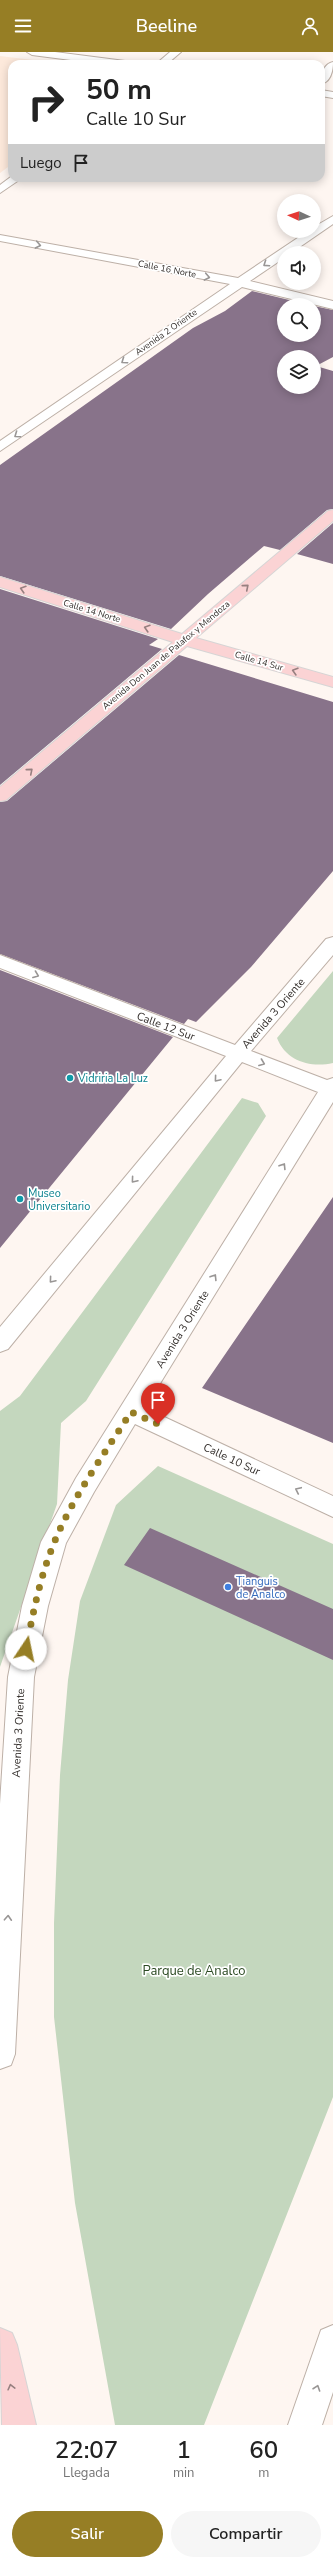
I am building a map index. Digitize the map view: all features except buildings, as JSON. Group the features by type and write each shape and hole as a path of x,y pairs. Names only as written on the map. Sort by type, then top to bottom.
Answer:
{"main road":[{"name":"Avenida Don Juan de Palafox y Mendoza","path":"0,796 333,514"},
{"name":"Calle 14 Norte","path":"0,582 184,640"},
{"name":"Calle 14 Sur","path":"184,640 333,682"},
{"path":"0,2345 19,2425"}],"street":[{"path":"32,52 94,60"},
{"path":"166,60 176,52"},
{"path":"325,76 333,66"},
{"path":"0,190 11,182"},
{"name":"Avenida 2 Oriente","path":"0,447 333,218"},
{"name":"Calle 16 Norte","path":"0,238 238,282 333,305"},
{"name":"Avenida 3 Oriente","path":"0,1343 238,1054 333,943"},
{"name":"Calle 12 Sur","path":"0,961 238,1054 332,1088"},
{"name":"Avenida 3 Oriente","path":"0,2054 21,1677 35,1606 54,1542 85,1485 332,1088"},
{"name":"Calle 10 Sur","path":"131,1412 333,1507"},
{"path":"305,2425 333,2342"}],"shaded area":[{"path":"0,56 33,60 8,60 8,167 0,173"}],"green space":[{"path":"333,971 333,1063 316,1064 300,1061 286,1052 277,1038"},
{"path":"242,1098 258,1103 266,1116 86,1401 61,1423 57,1504 0,1667 0,1411 20,1396"},
{"name":"Parque de Analco","path":"158,1466 333,1544 333,2097 204,2425 115,2425 75,2203 54,2017 54,1923 60,1775 68,1680 80,1601 116,1505"}],"place":[{"name":"Vidriria La Luz","path":"70,1078"},
{"name":"Museo Universitario","path":"20,1199"},
{"name":"Tianguis de Analco","path":"228,1587"}],"route":[{"path":"26,1649 35,1606 54,1542 85,1485 131,1412 158,1424"}]}
